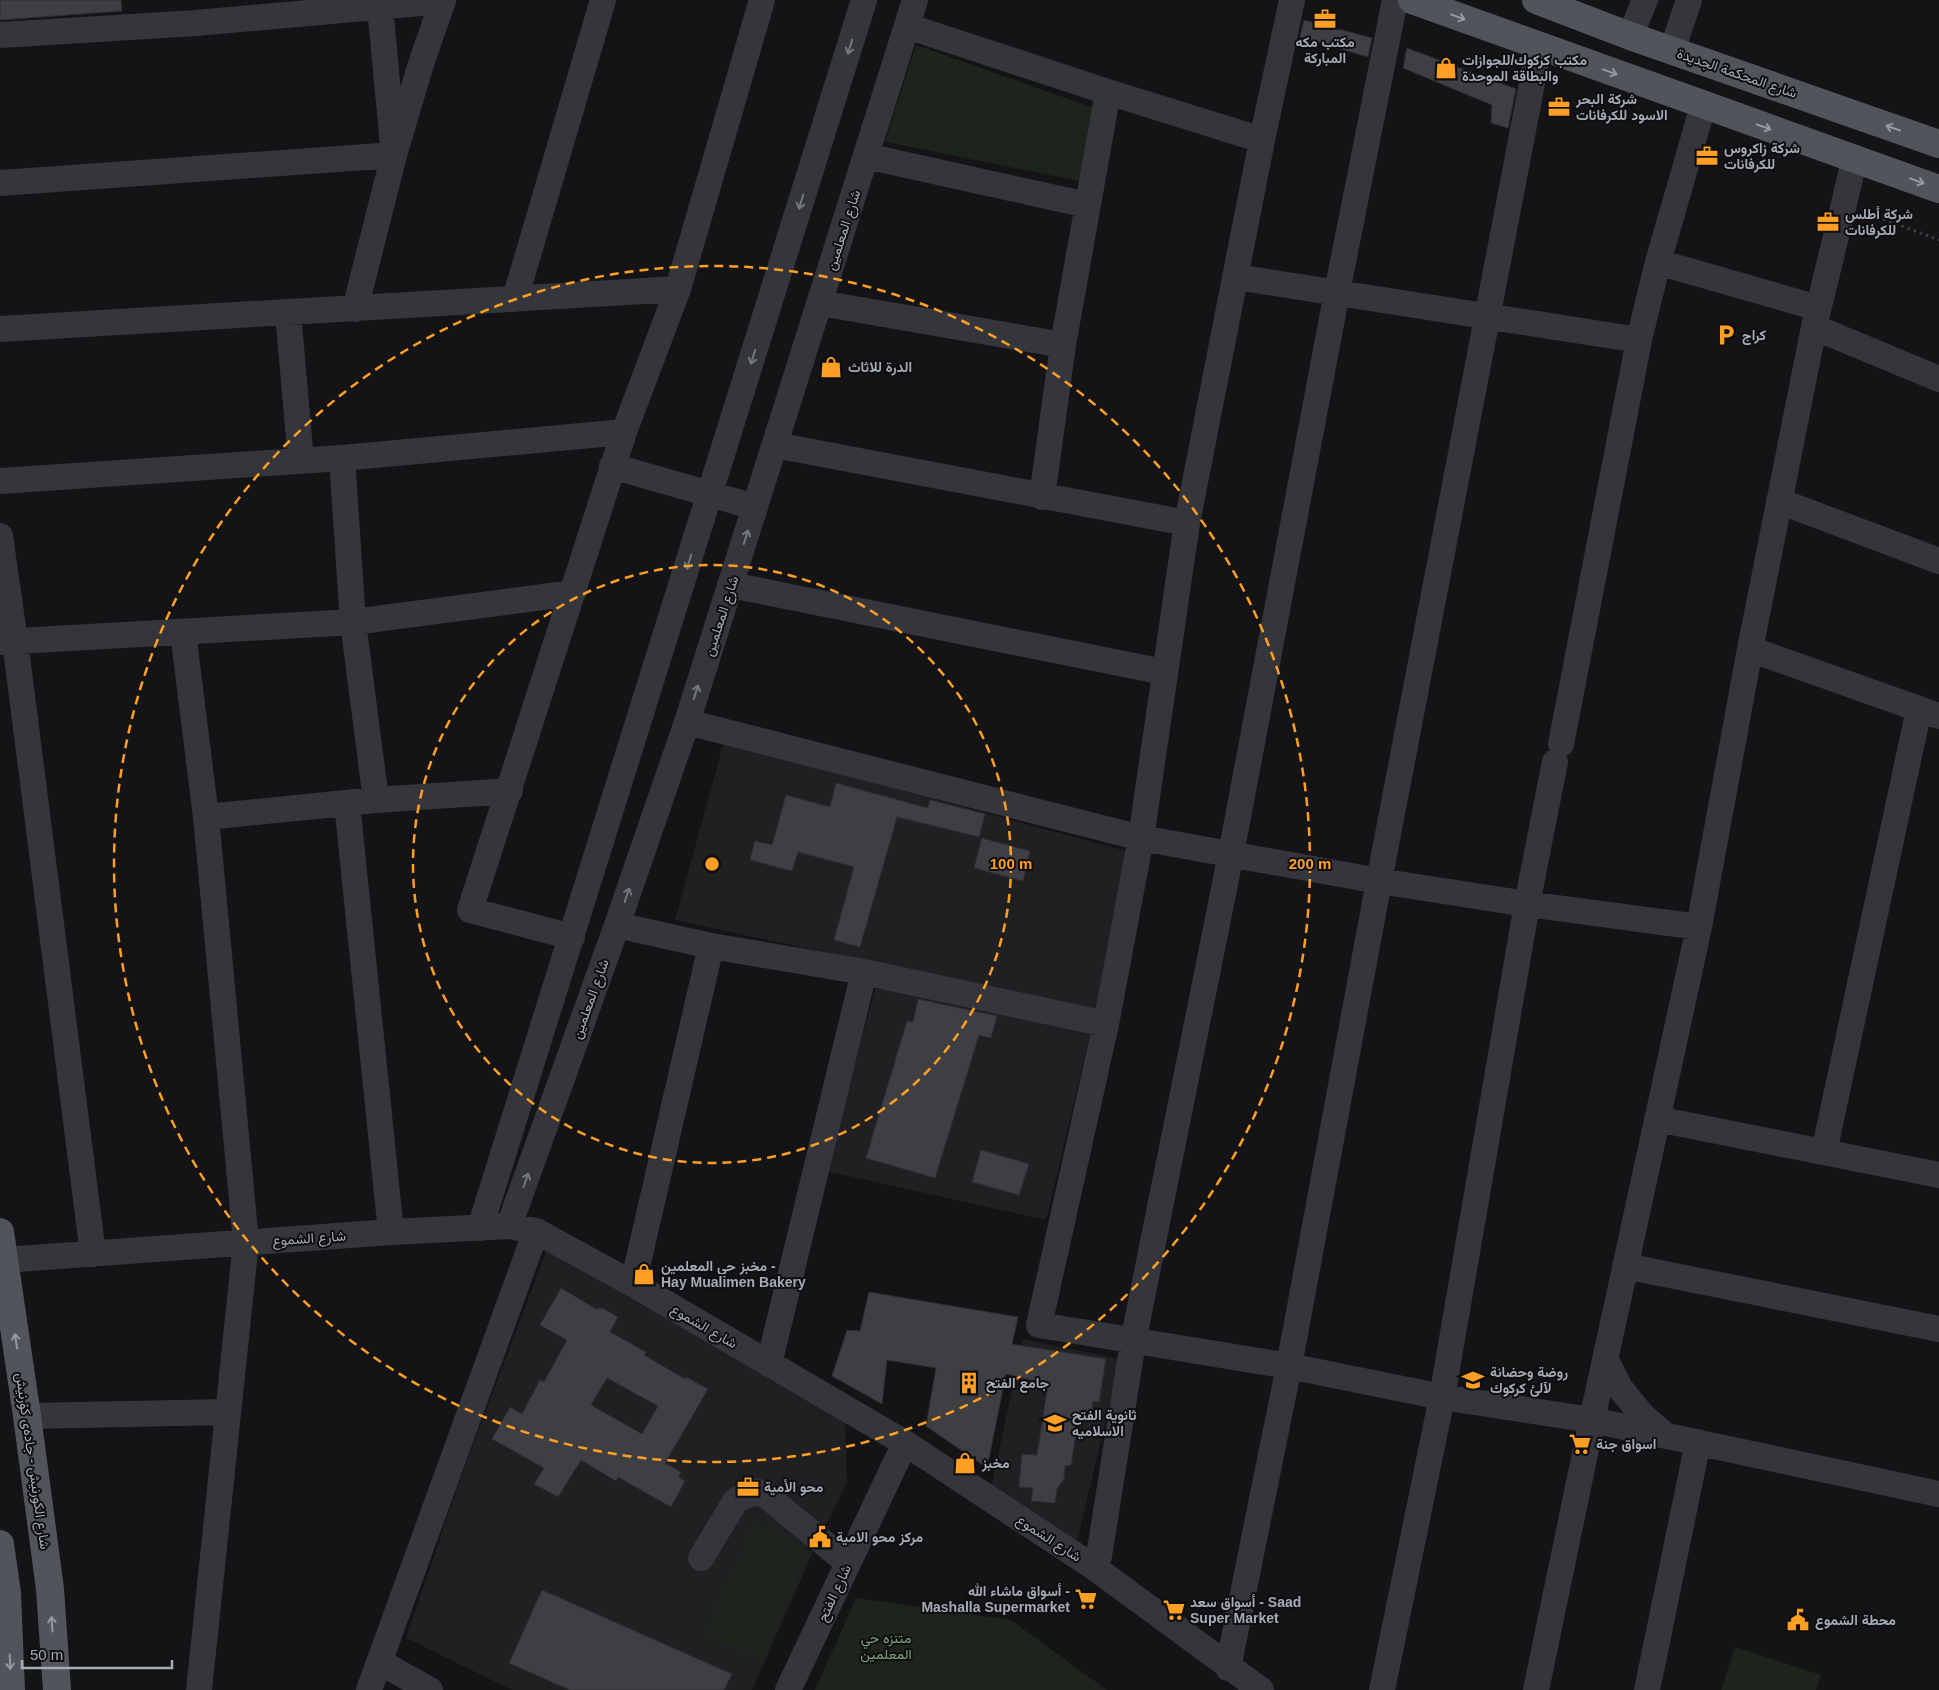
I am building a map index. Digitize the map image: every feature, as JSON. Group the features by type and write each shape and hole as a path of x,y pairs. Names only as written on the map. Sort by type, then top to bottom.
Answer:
{"main road":[{"path":"1412,0 1703,106 1939,189"},
{"name":"شارع المحكمة الجديدة","path":"1546,2 1630,36 1939,144"},
{"name":"شارع الكورنيش - جادەی کۆرنیش","path":"0,1232 50,1589 57,1690"},
{"path":"0,1544 7,1593 11,1690"}],"street":[{"path":"515,300 603,0"},
{"path":"572,937 470,910 510,791 612,466 678,289 762,0"},
{"path":"480,1228 864,0"},
{"name":"شارع المعلمين","path":"509,1226 617,925 686,722 756,507 915,0"},
{"path":"1292,0 1262,140 1187,524 1141,838 1106,1024 1039,1325 1133,1342 1289,1366 1442,1397 1592,1420 1939,1494"},
{"path":"1095,1568 1099,1556 1133,1342 1231,854 1337,292 1396,0"},
{"path":"1630,36 1645,0"},
{"path":"1672,50 1689,0"},
{"path":"0,35 200,11 380,7 443,1 420,67 394,155 355,309"},
{"path":"380,7 394,155"},
{"path":"907,26 1262,140"},
{"path":"1228,1668 1289,1366 1379,881 1489,316 1539,47"},
{"path":"1042,497 1063,345 1108,92"},
{"path":"1382,1690 1442,1397 1527,904 1639,340 1658,262 1703,106"},
{"path":"0,183 394,155"},
{"path":"866,156 1087,205"},
{"path":"1536,1690 1592,1420 1699,927 1750,649 1816,318 1855,158"},
{"path":"1658,262 1816,318 1939,379"},
{"path":"1236,277 1639,340"},
{"path":"0,329 678,289"},
{"path":"820,303 1063,345"},
{"path":"288,313 301,461"},
{"path":"0,481 342,458 624,432"},
{"path":"775,445 1187,524"},
{"path":"342,458 353,622 376,800"},
{"path":"612,466 756,507"},
{"path":"1779,501 1939,560"},
{"path":"0,536 8,642 93,1254"},
{"path":"731,585 1164,672"},
{"path":"8,642 353,622 573,593"},
{"path":"183,632 206,817 246,1242 199,1690"},
{"path":"1750,649 1929,713 1824,1152"},
{"path":"686,722 1141,838 1379,881 1527,904 1699,927"},
{"path":"206,817 376,800 510,791"},
{"path":"347,803 391,1232"},
{"path":"617,925 711,946 864,972 1106,1024"},
{"path":"633,1284 711,946"},
{"path":"768,1364 864,972"},
{"path":"1657,1119 1939,1175"},
{"name":"شارع الشموع","path":"4,1260 391,1232 509,1226 536,1231 633,1284 905,1443 1095,1568 1260,1690"},
{"path":"369,1690 536,1231"},
{"path":"1625,1266 1939,1329"},
{"path":"1606,1360 1620,1388 1642,1415 1665,1435"},
{"path":"27,1416 228,1412"},
{"path":"1647,1690 1698,1442"},
{"name":"شارع الفتح","path":"788,1690 905,1443"},
{"path":"701,1558 736,1500 756,1490 768,1497 848,1563"},
{"path":"380,1662 430,1690"}],"path":[{"path":"1844,204 1939,240"}],"shaded area":[{"path":"724,742 1133,853 1098,1011 675,920"},
{"path":"877,983 1091,1031 1046,1220 826,1171"},
{"path":"547,1249 845,1422 847,1483 817,1543 752,1690 512,1690 406,1638 462,1474"},
{"name":"ثانوية الفتح الاسلاميه","path":"1023,1339 1120,1359 1076,1546 991,1488"}],"green space":[{"path":"916,45 1094,108 1079,181 885,142"},
{"path":"754,1523 810,1547 763,1658 706,1634"},
{"name":"متنزه حي المعلمين","path":"856,1598 1011,1620 1107,1690 815,1690"},
{"path":"1735,1647 1821,1675 1816,1690 1721,1690"}],"building":[{"path":"0,0 121,0 122,11 0,20"},
{"path":"1304,20 1372,38 1368,57 1300,37"},
{"path":"1407,48 1516,89 1508,128 1491,123 1492,105 1403,68"},
{"path":"836,783 928,808 930,800 985,814 979,837 897,817 860,947 834,940 854,867 798,852 792,871 750,860 755,841 772,845 786,795 830,807"},
{"path":"982,838 1030,851 1023,881 974,868"},
{"path":"918,999 997,1016 991,1038 979,1035 935,1178 866,1158 907,1021 913,1022"},
{"path":"981,1150 1029,1164 1019,1195 972,1182"},
{"path":"561,1288 596,1309 602,1308 618,1317 610,1332 646,1352 644,1355 685,1379 686,1377 708,1389 665,1463 681,1472 679,1477 685,1481 671,1507 618,1477 616,1481 581,1460 558,1497 534,1484 544,1468 492,1439 510,1407 522,1414 540,1380 544,1382 567,1340 540,1325","holes":["607,1378 658,1406 642,1434 591,1405"]},
{"name":"جامع الفتح","path":"869,1292 1018,1317 1012,1344 1106,1359 1099,1402 1093,1401 1092,1409 1088,1409 1088,1416 1079,1415 1071,1465 1065,1466 1064,1479 1057,1489 1055,1503 1031,1501 1033,1488 1019,1487 1022,1454 1037,1455 1048,1384 1006,1374 987,1468 926,1426 936,1368 887,1360 882,1404 832,1376 847,1330 860,1331"},
{"path":"542,1590 732,1674 724,1690 570,1690 509,1663"}],"place":[{"name":"مكتب مكه المباركة","path":"1325,19"},
{"name":"مكتب كركوك/للجوازات والبطاقة الموحدة","path":"1446,68"},
{"name":"شركة البحر الاسود للكرفانات","path":"1559,107"},
{"name":"شركة زاكروس للكرفانات","path":"1707,156"},
{"name":"شركة أطلس للكرفانات","path":"1828,222"},
{"name":"كراج","path":"1726,335"},
{"name":"الدرة للاثاث","path":"831,367"},
{"name":"مخبز حي المعلمين - Hay Mualimen Bakery","path":"644,1274"},
{"name":"روضة وحضانة لآلئ كركوك","path":"1473,1380"},
{"name":"جامع الفتح","path":"969,1383"},
{"name":"ثانوية الفتح الاسلاميه","path":"1055,1423"},
{"name":"اسواق جنة","path":"1580,1444"},
{"name":"مخبز","path":"965,1463"},
{"name":"محو الأمية","path":"748,1487"},
{"name":"مركز محو الامية","path":"820,1537"},
{"name":"أسواق ماشاء الله - Mashalla Supermarket","path":"1086,1599"},
{"name":"أسواق سعد - Saad Super Market","path":"1174,1610"},
{"name":"محطة الشموع","path":"1798,1620"}]}
